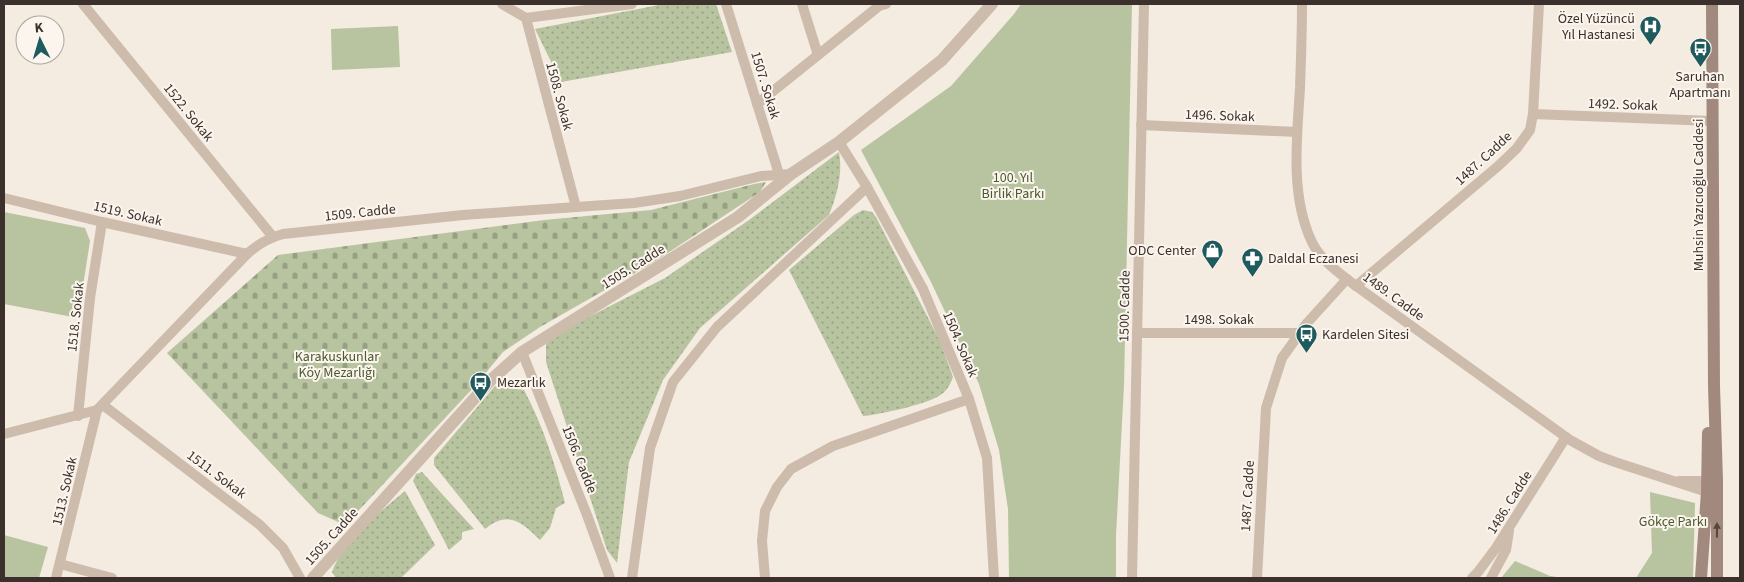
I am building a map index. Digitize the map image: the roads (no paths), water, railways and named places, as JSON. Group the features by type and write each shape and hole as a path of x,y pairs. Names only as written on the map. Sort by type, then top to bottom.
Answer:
{"main road":[{"name":"Muhsin Yazıcıoğlu Caddesi","path":"1701,578 1710,489 1714,386 1712,4"},
{"name":"Muhsin Yazıcıoğlu Caddesi","path":"1710,489 1717,578"}],"street":[{"name":"1522. Sokak","path":"83,4 273,237"},
{"path":"502,4 526,18 632,4"},
{"name":"1507. Sokak","path":"726,4 757,104 785,174"},
{"path":"802,4 818,55"},
{"path":"757,104 878,6 886,4"},
{"name":"1505. Cadde","path":"313,578 491,380 522,352 738,217 785,174 839,142 942,60 992,4"},
{"name":"1500. Cadde","path":"1132,578 1144,4"},
{"name":"1489. Cadde","path":"1302,4 1298,196 1302,218 1311,241 1324,259 1352,282 1584,449 1607,459 1689,487 1710,489"},
{"name":"1487. Cadde","path":"1257,578 1266,408 1282,358 1300,333 1352,282 1497,167 1517,148 1530,130 1533,114 1539,4"},
{"name":"1508. Sokak","path":"526,18 576,207"},
{"name":"1492. Sokak","path":"1533,114 1712,121"},
{"name":"1496. Sokak","path":"1141,125 1298,132"},
{"name":"1504. Sokak","path":"839,142 867,187 923,289 969,399 987,458 994,578"},
{"name":"1509. Cadde","path":"4,434 78,416 100,408 247,254 264,241 273,237 283,234 463,216 654,200 744,180 785,174"},
{"path":"632,578 650,448 673,382 717,327 867,187"},
{"name":"1519. Sokak","path":"4,198 247,254"},
{"name":"1518. Sokak","path":"78,416 90,298 102,222"},
{"name":"1498. Sokak","path":"1137,333 1300,333"},
{"name":"1506. Cadde","path":"522,352 610,578"},
{"path":"765,578 762,541 764,511 777,486 791,469 833,446 969,399"},
{"name":"1513. Sokak","path":"56,578 100,408"},
{"name":"1511. Sokak","path":"100,408 260,525 283,548 300,578"},
{"name":"1486. Cadde","path":"1472,578 1509,528 1566,437"},
{"path":"1491,578 1506,550 1509,528"},
{"path":"60,564 112,578"}],"place":[{"name":"Özel Yüzüncü Yıl Hastanesi","path":"1651,45"},
{"name":"Saruhan Apartmanı","path":"1700,67"},
{"name":"ODC Center","path":"1212,269"},
{"name":"Daldal Eczanesi","path":"1252,277"},
{"name":"Kardelen Sitesi","path":"1306,353"},
{"name":"Mezarlık","path":"481,401"}],"park label":[{"name":"100. Yıl Birlik Parkı","path":"1013,186"},
{"name":"Karakuskunlar Köy Mezarlığı","path":"337,364"},
{"name":"Gökçe Parkı","path":"1673,521"}]}
